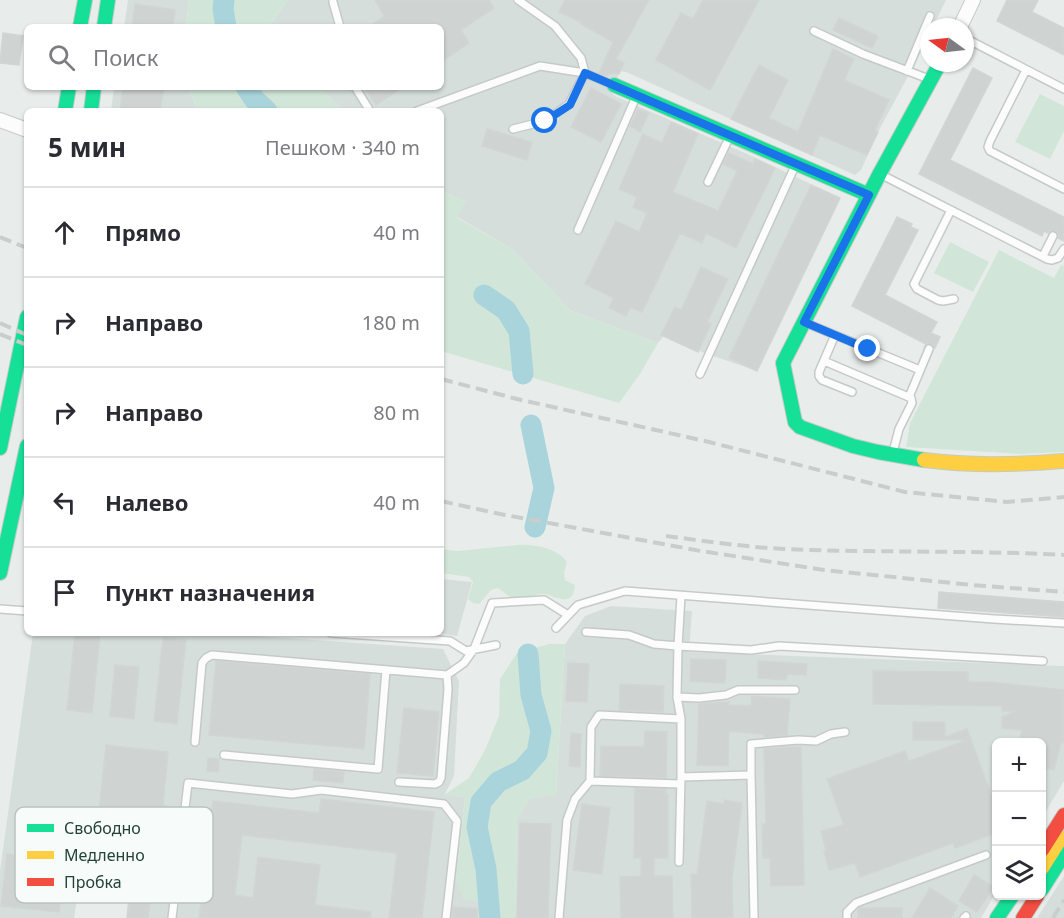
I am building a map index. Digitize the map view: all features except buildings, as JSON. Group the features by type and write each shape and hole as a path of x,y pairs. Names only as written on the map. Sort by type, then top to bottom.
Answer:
{"street":[{"path":"81,24 85,0"},
{"path":"104,24 108,0"},
{"path":"965,18 974,0"},
{"path":"935,72 880,173 783,363 795,422 800,427 853,446 892,455 960,464 1017,465 1064,461"},
{"path":"614,85 869,195"},
{"path":"66,108 68,90"},
{"path":"91,108 94,90"},
{"path":"0,120 24,129"},
{"path":"0,448 24,332"},
{"path":"0,573 24,460"},
{"path":"1044,846 1064,815"},
{"path":"1046,861 1064,834"},
{"path":"1046,881 1064,854"},
{"path":"997,918 1009,900"},
{"path":"1009,918 1021,900"},
{"path":"1023,918 1034,900"}],"lane":[{"path":"513,129 545,121 570,105 585,73 581,58 555,26 518,0"},
{"path":"333,2 339,24"},
{"path":"907,71 930,16"},
{"path":"814,31 863,54 931,80"},
{"path":"974,43 1064,89"},
{"path":"425,108 540,66 585,73 614,85"},
{"path":"1026,69 988,147 990,151 1064,189"},
{"path":"357,90 368,108"},
{"path":"578,230 637,95"},
{"path":"708,182 730,135"},
{"path":"700,374 797,164"},
{"path":"880,173 1047,259 1055,260 1061,256 1064,249"},
{"path":"951,210 914,284 917,289 938,300 954,299"},
{"path":"1043,256 1053,236"},
{"path":"804,322 920,370"},
{"path":"835,335 819,372 820,378 852,392"},
{"path":"909,397 929,349"},
{"path":"824,362 912,399 899,429 892,455"},
{"path":"556,628 578,605 625,591 1064,623"},
{"path":"679,861 681,719 677,697 681,596"},
{"path":"195,742 202,663 212,655 447,675 464,663 474,650 492,603 544,600 568,615"},
{"path":"0,609 24,611"},
{"path":"586,632 629,634 654,644 678,646 751,650 779,646 1043,661"},
{"path":"376,636 450,641 466,651 496,645"},
{"path":"224,755 378,769 386,670"},
{"path":"399,782 435,784 441,778 448,689 447,675"},
{"path":"677,697 699,698 726,695 738,690 795,690"},
{"path":"559,918 567,820 575,799 590,781 591,727 599,715 681,719"},
{"path":"754,918 751,744 798,740 816,741 831,734 845,732"},
{"path":"590,781 681,781 751,776"},
{"path":"185,807 188,783 292,794 321,790 444,804 457,821 446,918"},
{"path":"847,918 847,912 856,903 986,855"},
{"path":"172,918 174,903"}],"shaded area":[{"path":"128,0 189,0 186,24 124,24"},
{"path":"288,0 946,0 937,18 920,18 920,54 878,132 861,170 855,175 620,71 611,92 615,96 754,157 840,198 757,371 698,352 664,336 658,343 571,311 512,249 457,217 465,201 444,192 444,108 342,108 322,90 444,90 444,24 271,24"},
{"path":"114,90 188,90 197,108 111,108"},
{"path":"444,579 472,582 457,636 444,634"},
{"path":"611,606 692,611 689,652 1064,666 1064,781 1046,811 1046,738 992,738 992,899 981,918 515,918 517,818 529,799 556,794 565,644 585,616"},
{"path":"33,636 258,636 443,649 459,681 454,776 445,794 465,797 456,880 484,902 484,918 148,918 150,903 213,903 213,807 15,807 15,903 76,903 74,918 0,918 0,871"},
{"path":"1064,876 1064,918 1037,918"}],"green space":[{"path":"189,0 288,0 271,24 186,24"},
{"path":"188,90 322,90 342,108 197,108"},
{"path":"1040,94 1064,106 1064,131 1050,159 1015,142"},
{"path":"444,192 466,201 457,218 512,249 571,311 658,343 640,374 619,403 444,352"},
{"path":"950,242 989,262 973,292 934,273"},
{"path":"999,250 1054,278 1061,265 1064,266 1064,452 1022,454 906,447 910,423"},
{"path":"518,545 531,545 551,550 567,562 565,580 575,585 574,593 567,599 542,594 513,598 497,588 491,590 479,604 473,603 468,599 473,582 469,577 444,573 444,549 457,551"},
{"path":"549,644 565,644 556,794 529,799 517,818 515,918 484,918 484,902 464,900 456,880 465,797 444,795 469,778 485,750 499,716 500,679 517,653"}],"waterway":[{"path":"224,0 226,24"},
{"path":"248,90 264,108"},
{"path":"484,295 506,310 519,331 523,374"},
{"path":"531,425 544,488 535,527"},
{"path":"490,918 486,869 477,827 481,802 498,782 522,770 537,753 541,731 531,695 528,654"}],"railway":[{"path":"0,237 24,247"},
{"path":"0,323 24,334"},
{"path":"0,334 24,344"},
{"path":"444,380 517,399 705,441 905,492 1007,502 1064,497"},
{"path":"444,502 701,551 824,570 1064,592"},
{"path":"666,536 784,549 1064,555"},
{"path":"1053,918 1064,900"}],"traffic: fast":[{"path":"81,24 85,0"},
{"path":"104,24 108,0"},
{"path":"924,460 853,446 800,427 795,422 783,363 880,173 935,72"},
{"path":"614,85 869,195"},
{"path":"66,108 68,90"},
{"path":"91,108 94,90"},
{"path":"0,448 24,332"},
{"path":"0,573 24,460"},
{"path":"1046,883 1064,854"},
{"path":"997,918 1009,900"}],"traffic: slow":[{"path":"924,460 994,464 1064,461"},
{"path":"1046,862 1061,838"}],"traffic: jam":[{"path":"1045,846 1064,815"},
{"path":"1023,918 1034,900"}],"route":[{"path":"545,121 570,105 585,73 869,195 804,322 868,349"}]}
